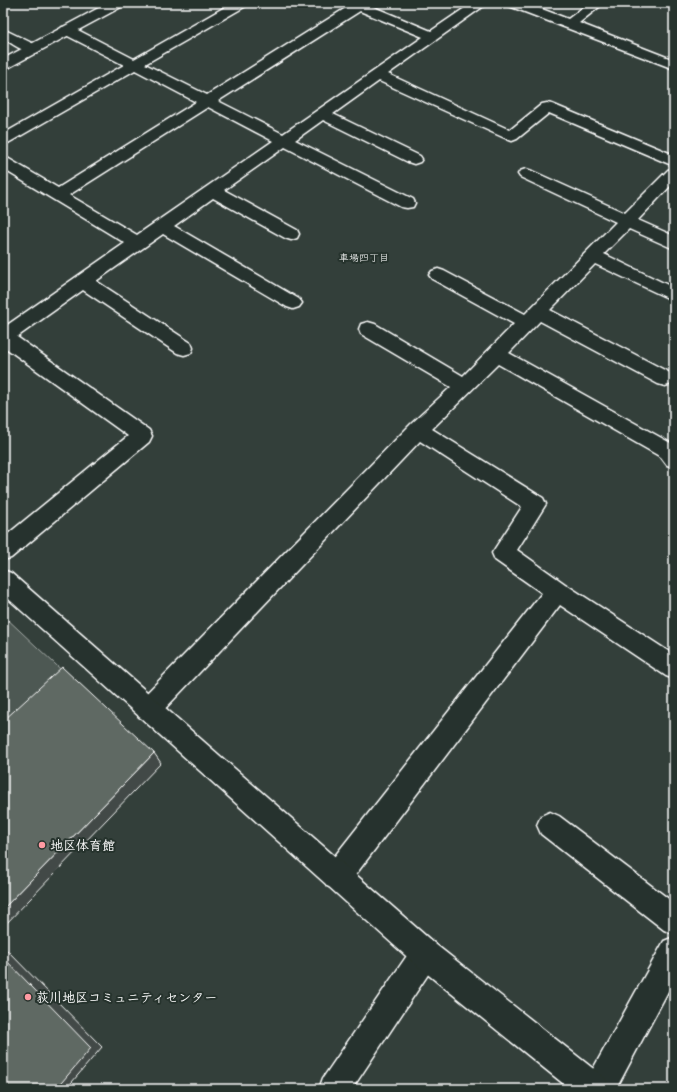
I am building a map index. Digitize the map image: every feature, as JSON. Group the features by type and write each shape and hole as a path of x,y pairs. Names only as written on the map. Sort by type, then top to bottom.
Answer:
{"street":[{"path":"3,65 118,3"},
{"path":"3,140 241,3"},
{"path":"3,551 142,436 3,336 481,3"},
{"path":"514,3 570,24 664,55 674,65"},
{"path":"570,24 597,3"},
{"path":"58,196 207,102 356,4 433,37"},
{"path":"67,30 407,203"},
{"path":"3,33 33,49"},
{"path":"378,75 512,136 547,107 674,161"},
{"path":"322,114 414,159"},
{"path":"3,162 137,243"},
{"path":"148,708 418,430 465,386 674,173"},
{"path":"526,174 674,242"},
{"path":"213,191 292,234"},
{"path":"162,226 292,303"},
{"path":"593,256 674,295"},
{"path":"438,275 665,379"},
{"path":"83,281 184,348"},
{"path":"368,329 465,386"},
{"path":"496,354 668,451 674,459"},
{"path":"418,430 535,504 503,553 557,591 674,668"},
{"path":"3,580 425,954 594,1089"},
{"path":"337,876 557,591"},
{"path":"550,825 674,920"},
{"path":"599,1089 674,951"},
{"path":"334,1089 425,954"}],"shaded area":[{"path":"3,615 72,680 3,743"}],"building":[{"name":"地区体育館","path":"62,667 154,753 3,909 3,721"},
{"name":"荻川地区コミュニティセンター","path":"3,957 91,1048 56,1089 3,1089"}],"place":[{"name":"地区体育館","path":"42,845"},
{"name":"荻川地区コミュニティセンター","path":"28,997"}],"district":[{"name":"車場四丁目","path":"364,257"}]}
